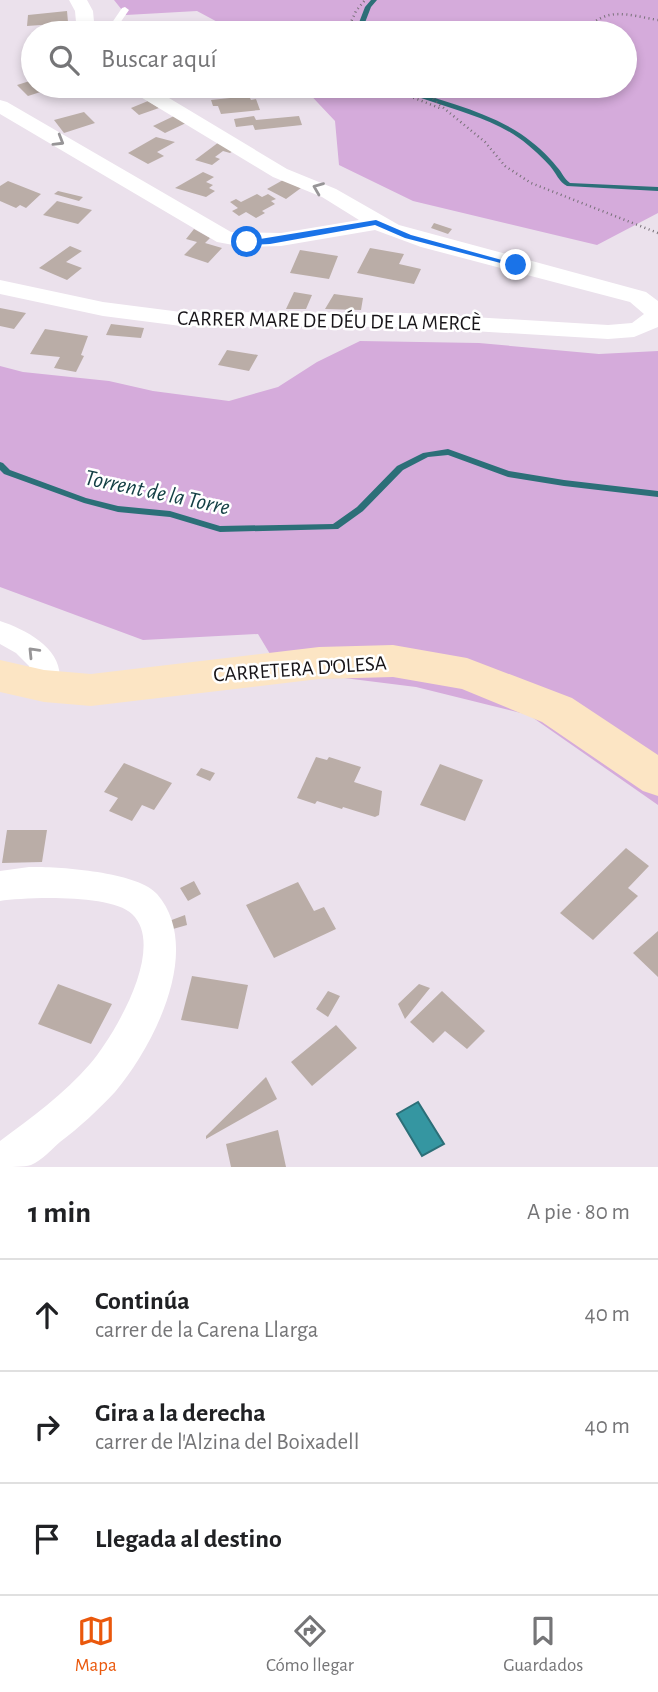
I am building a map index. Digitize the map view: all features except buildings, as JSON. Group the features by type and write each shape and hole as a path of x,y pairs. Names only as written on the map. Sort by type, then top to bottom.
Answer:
{"street":[{"path":"78,0 84,11 85,21"},
{"path":"156,98 280,173 343,200 369,215 376,223 429,242 638,297 648,303 657,317"},
{"path":"0,106 225,237 247,242 270,242 376,223"},
{"name":"CARRER MARE DE DÉU DE LA MERCÈ","path":"0,287 103,309 181,318 405,320 608,332 640,328 657,317"},
{"path":"0,632 29,646 41,661 47,675 44,686"},
{"name":"CARRETERA D'OLESA","path":"0,676 44,686 91,690 319,663 393,661 467,674 558,710 658,778"},
{"path":"0,886 35,881 65,881 123,894 144,903 154,919 158,937 158,961 152,991 140,1021 102,1078 40,1135 0,1165"}],"lane":[{"path":"117,21 124,10"}],"path":[{"path":"353,21 365,0"},
{"path":"592,21 615,13 658,20"},
{"path":"415,98 446,110"},
{"path":"433,98 485,142 505,166 531,183 658,233"}],"shaded area":[{"path":"114,0 658,0 658,213 597,245 413,201 339,165 335,121 313,98 637,98 637,21 216,21 197,11 126,15"},
{"path":"360,341 479,343 599,354 658,351 658,805 529,715 416,687 344,678 285,679 258,634 143,640 0,587 0,366 23,372 109,381 153,391 229,401 278,387 317,362"}],"water":[{"path":"418,1102 444,1144 422,1156 397,1114"}],"waterway":[{"path":"363,21 374,0"},
{"path":"427,98 476,115 515,133 548,160 563,182 569,185 658,189"},
{"name":"Torrent de la Torre","path":"0,465 7,472 84,500 118,509 170,514 220,529 335,527 360,509 400,468 426,455 448,452 508,474 658,494"}],"route":[{"path":"247,242 270,242 376,223 408,236 516,265"}]}
